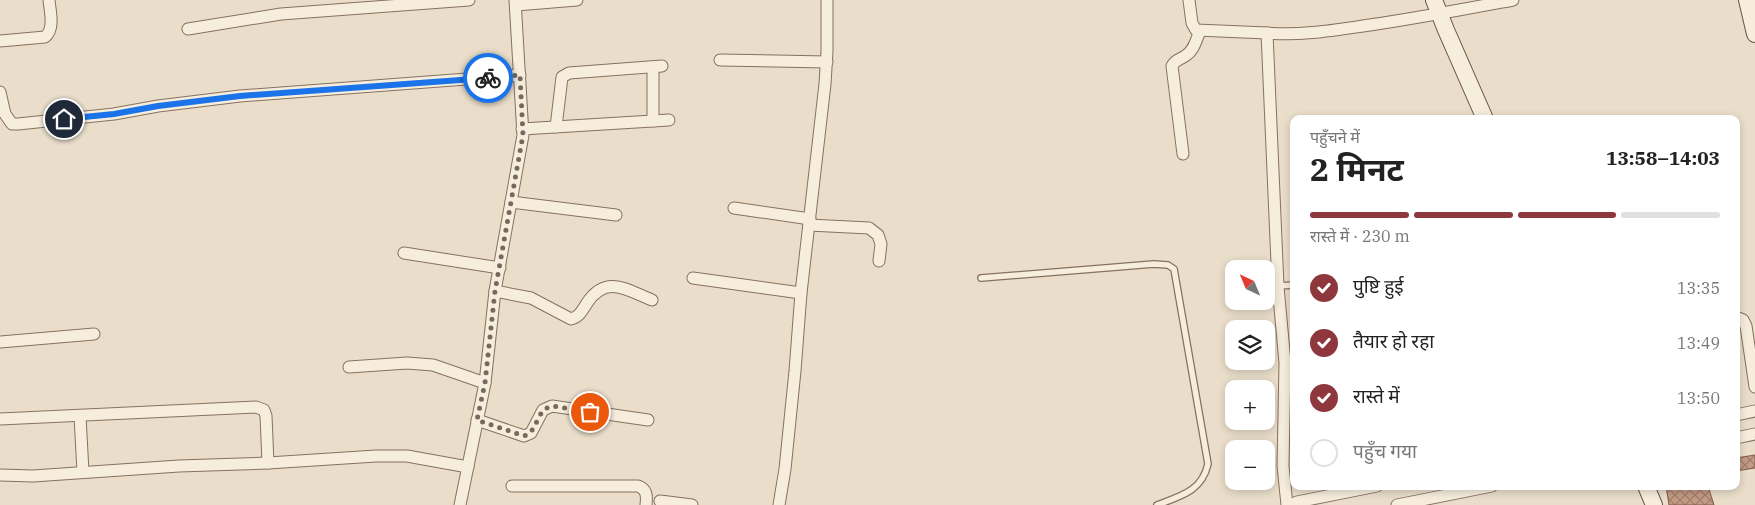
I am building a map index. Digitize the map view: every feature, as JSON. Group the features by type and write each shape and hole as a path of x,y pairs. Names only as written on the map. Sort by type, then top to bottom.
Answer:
{"street":[{"path":"0,41 46,37 50,33 51,28 49,0"},
{"path":"188,29 281,14 469,0"},
{"path":"460,505 485,383 495,291 523,135 515,2 577,0"},
{"path":"779,505 785,469 801,292 827,62 827,0"},
{"path":"1189,0 1193,27 1200,31 1288,35 1323,32 1437,7 1513,0"},
{"path":"1747,0 1755,34"},
{"path":"1437,7 1483,115"},
{"path":"1183,154 1172,66 1174,62 1194,47 1200,31"},
{"path":"1267,33 1278,286 1285,363 1283,466 1289,505 1357,490"},
{"path":"720,60 827,62"},
{"path":"556,127 561,82 565,74 658,66 652,121"},
{"path":"0,92 8,120 12,124 18,124 114,114 158,106 240,96 520,75"},
{"path":"522,129 669,120"},
{"path":"511,202 616,215"},
{"path":"734,208 810,222 869,228 878,236 881,244 878,260"},
{"path":"404,253 500,268"},
{"path":"693,278 801,292"},
{"path":"495,291 531,298 571,319 577,318 596,292 608,286 617,285 652,300"},
{"path":"1740,319 1746,326 1755,387"},
{"path":"0,342 94,334"},
{"path":"349,367 407,363 433,364 485,383"},
{"path":"477,420 524,436 531,433 543,410 552,406 648,420"},
{"path":"0,419 260,408 264,410 266,416 268,463"},
{"path":"1740,414 1755,412"},
{"path":"80,416 83,472"},
{"path":"1740,437 1755,434"},
{"path":"0,475 33,476 360,456 407,456 468,467"},
{"path":"512,486 638,486 646,491 646,505"},
{"path":"1397,505 1457,490"},
{"path":"1461,490 1462,505"},
{"path":"1648,490 1654,505"},
{"path":"660,501 692,505"}],"lane":[{"path":"981,278 1154,264 1168,265 1174,269 1208,464 1206,474 1200,484 1174,499 1157,505"},
{"path":"1278,286 1290,285"}],"building":[{"path":"1755,455 1755,468 1740,470 1740,457"},
{"path":"1667,490 1709,490 1714,505 1669,505"}],"way so far":[{"path":"488,78 520,75 523,135 495,291 485,383 477,420 524,436 531,433 543,410 547,407 552,406 590,412"}],"route":[{"path":"64,119 114,114 158,106 240,96 488,78"}]}
